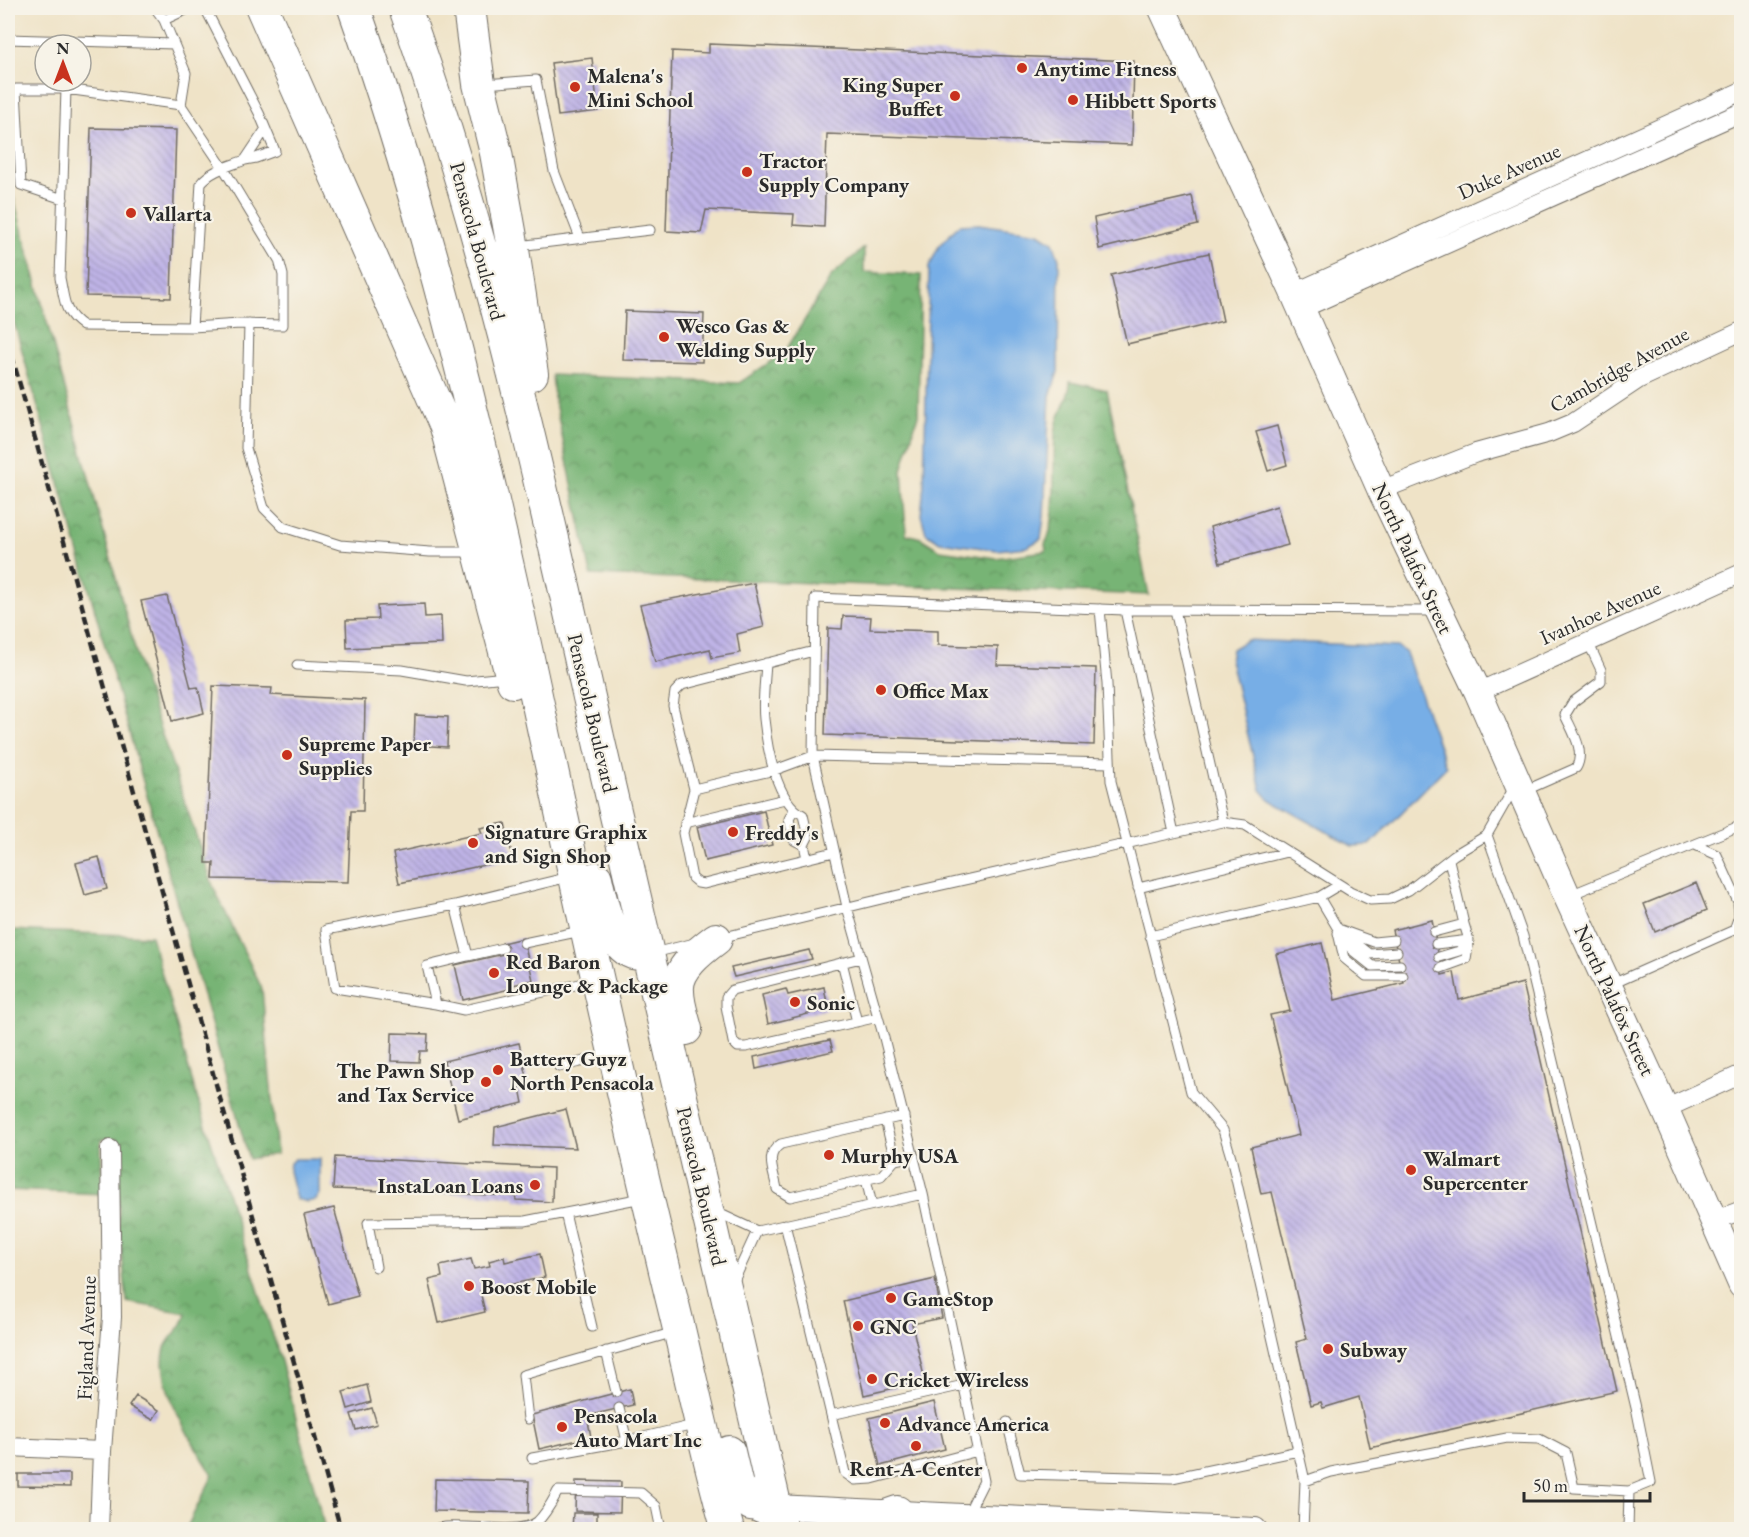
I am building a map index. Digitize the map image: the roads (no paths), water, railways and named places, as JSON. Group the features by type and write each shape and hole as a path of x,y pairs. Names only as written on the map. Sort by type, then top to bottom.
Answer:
{"highway":[{"path":"262,8 446,427 479,552 522,676 575,875 647,1197 702,1423 733,1526"},
{"path":"354,8 416,198 448,314 525,642 553,691 605,915 617,940 632,953 648,954"},
{"name":"Pensacola Boulevard","path":"405,8 466,193 494,297 564,585 779,1519"},
{"path":"468,16 479,84 496,153 512,246 564,585"},
{"path":"522,676 525,642"},
{"path":"695,1159 705,1112 677,990 685,968 698,952 716,939"},
{"path":"627,1108 664,1170 737,1486 752,1504 779,1519"},
{"path":"845,1530 897,1517"}],"main road":[{"name":"North Palafox Street","path":"1162,8 1298,301 1381,490 1478,692 1742,1285"}],"street":[{"name":"Duke Avenue","path":"1298,301 1742,91"},
{"name":"Duke Avenue","path":"1298,301 1742,112"},
{"name":"Cambridge Avenue","path":"1381,490 1476,453 1549,433 1573,423 1639,379 1742,331"},
{"name":"Ivanhoe Avenue","path":"1478,692 1742,573"},
{"path":"1665,1108 1742,1074"},
{"name":"Figland Avenue","path":"99,1530 102,1451 112,1317 110,1149"},
{"path":"1713,1221 1742,1210"},
{"path":"8,1448 102,1451"},
{"path":"733,1526 779,1519 967,1516 1060,1525 1255,1530"}],"lane":[{"path":"66,93 60,278 71,318 83,326 283,325 283,275 279,260 224,169 181,105 186,73 164,20 154,8"},
{"path":"164,20 190,8"},
{"path":"192,327 201,183 211,173 275,151 205,8"},
{"path":"8,39 174,44"},
{"path":"479,84 536,80 554,171 580,238"},
{"path":"33,87 12,86 21,185 63,199"},
{"path":"93,93 181,105"},
{"path":"245,160 265,130"},
{"path":"512,246 650,230"},
{"path":"249,324 246,448 264,508 283,527 340,545 430,552 479,552"},
{"path":"967,1516 984,1480 923,1194 878,1017 847,907 813,756 815,598 1125,610 1438,611"},
{"path":"1100,609 1107,684 1111,781 1191,1092 1223,1130 1305,1481 1303,1530"},
{"path":"1125,610 1174,833"},
{"path":"1175,610 1223,822"},
{"path":"648,954 1223,822 1245,825 1340,885 1370,900 1389,899 1409,890 1487,835 1520,787 1576,768 1580,760 1579,745 1565,715 1573,702 1601,681 1601,670 1588,642"},
{"path":"814,651 682,685 675,692 673,706 694,789 684,828 692,878 704,884 834,852"},
{"path":"766,663 764,718 775,770 785,799 794,810 803,815 808,837 804,845 807,858"},
{"path":"297,664 402,670 466,681 522,676"},
{"path":"694,789 775,770 813,756 1110,764"},
{"path":"684,828 785,799"},
{"path":"794,810 789,819 794,840 804,845"},
{"path":"1568,896 1742,825"},
{"path":"1305,1481 1352,1468 1507,1438 1518,1438 1539,1439 1566,1453 1574,1488 1629,1491 1651,1482 1637,1412 1523,936 1487,835"},
{"path":"1608,986 1734,930 1739,916 1738,902 1717,855 1695,845"},
{"path":"1138,888 1287,852"},
{"path":"1441,968 1466,958 1469,940 1449,860"},
{"path":"575,875 455,905 326,930 335,988 464,1010 598,980"},
{"path":"1150,936 1319,897 1340,885"},
{"path":"1319,897 1352,950 1372,966 1400,965"},
{"path":"455,905 468,956"},
{"path":"1434,932 1464,924"},
{"path":"524,943 586,929"},
{"path":"1338,929 1374,942 1394,940"},
{"path":"1338,929 1370,954 1397,952"},
{"path":"1338,929 1344,958 1366,976 1403,976"},
{"path":"1436,944 1469,940"},
{"path":"1439,957 1459,951 1469,940"},
{"path":"436,1004 427,966 503,948"},
{"path":"861,958 732,990 726,997 726,1006 733,1042 738,1047 746,1047 878,1017"},
{"path":"842,962 857,1022"},
{"path":"559,1067 615,1054"},
{"path":"904,1116 857,1130 803,1143 781,1144 774,1148 770,1157 777,1189 790,1197 815,1192 881,1176 895,1161 914,1156"},
{"path":"885,1120 895,1161"},
{"path":"866,1167 872,1205"},
{"path":"849,1172 852,1183"},
{"path":"831,1176 833,1187"},
{"path":"812,1180 815,1192"},
{"path":"707,1207 757,1231 923,1194"},
{"path":"376,1267 368,1223 525,1221 647,1197"},
{"path":"565,1213 592,1328"},
{"path":"785,1224 845,1473 855,1480 872,1479 978,1451"},
{"path":"727,1296 757,1231"},
{"path":"528,1419 523,1375 680,1331"},
{"path":"606,1351 616,1392"},
{"path":"831,1415 964,1385"},
{"path":"619,1408 627,1441"},
{"path":"1007,1422 1020,1474 1172,1478 1298,1451"},
{"path":"532,1458 627,1441 702,1423"},
{"path":"430,1530 447,1527 528,1528 542,1518 558,1491 641,1493 656,1506 661,1530"},
{"path":"1628,1530 1629,1491"}],"water":[{"path":"979,224 1039,233 1053,242 1059,259 1058,372 1050,396 1044,516 1041,539 1027,547 997,550 940,542 926,533 921,515 924,484 929,267 939,246 959,225"},
{"path":"1247,640 1398,647 1406,653 1446,767 1370,845 1352,846 1270,800 1261,790 1230,660 1232,649"},
{"path":"295,1159 320,1159 320,1194 316,1200 307,1202 296,1199 289,1171 290,1163"}],"railway":[{"path":"8,342 341,1530"}],"place":[{"name":"Anytime Fitness","path":"1022,68"},
{"name":"Malena's Mini School","path":"575,87"},
{"name":"King Super Buffet","path":"955,96"},
{"name":"Hibbett Sports","path":"1073,100"},
{"name":"Tractor Supply Company","path":"747,172"},
{"name":"Vallarta","path":"131,213"},
{"name":"Wesco Gas & Welding Supply","path":"664,337"},
{"name":"Office Max","path":"881,690"},
{"name":"Supreme Paper Supplies","path":"287,755"},
{"name":"Freddy's","path":"733,832"},
{"name":"Signature Graphix and Sign Shop","path":"473,843"},
{"name":"Red Baron Lounge & Package","path":"494,973"},
{"name":"Sonic","path":"795,1002"},
{"name":"Battery Guyz North Pensacola","path":"498,1070"},
{"name":"The Pawn Shop and Tax Service","path":"486,1082"},
{"name":"Murphy USA","path":"829,1155"},
{"name":"Walmart Supercenter","path":"1411,1170"},
{"name":"InstaLoan Loans","path":"535,1185"},
{"name":"Boost Mobile","path":"469,1286"},
{"name":"GameStop","path":"891,1298"},
{"name":"GNC","path":"858,1326"},
{"name":"Subway","path":"1328,1349"},
{"name":"Cricket Wireless","path":"872,1379"},
{"name":"Advance America","path":"885,1423"},
{"name":"Pensacola Auto Mart Inc","path":"562,1427"},
{"name":"Rent-A-Center","path":"916,1446"}]}
